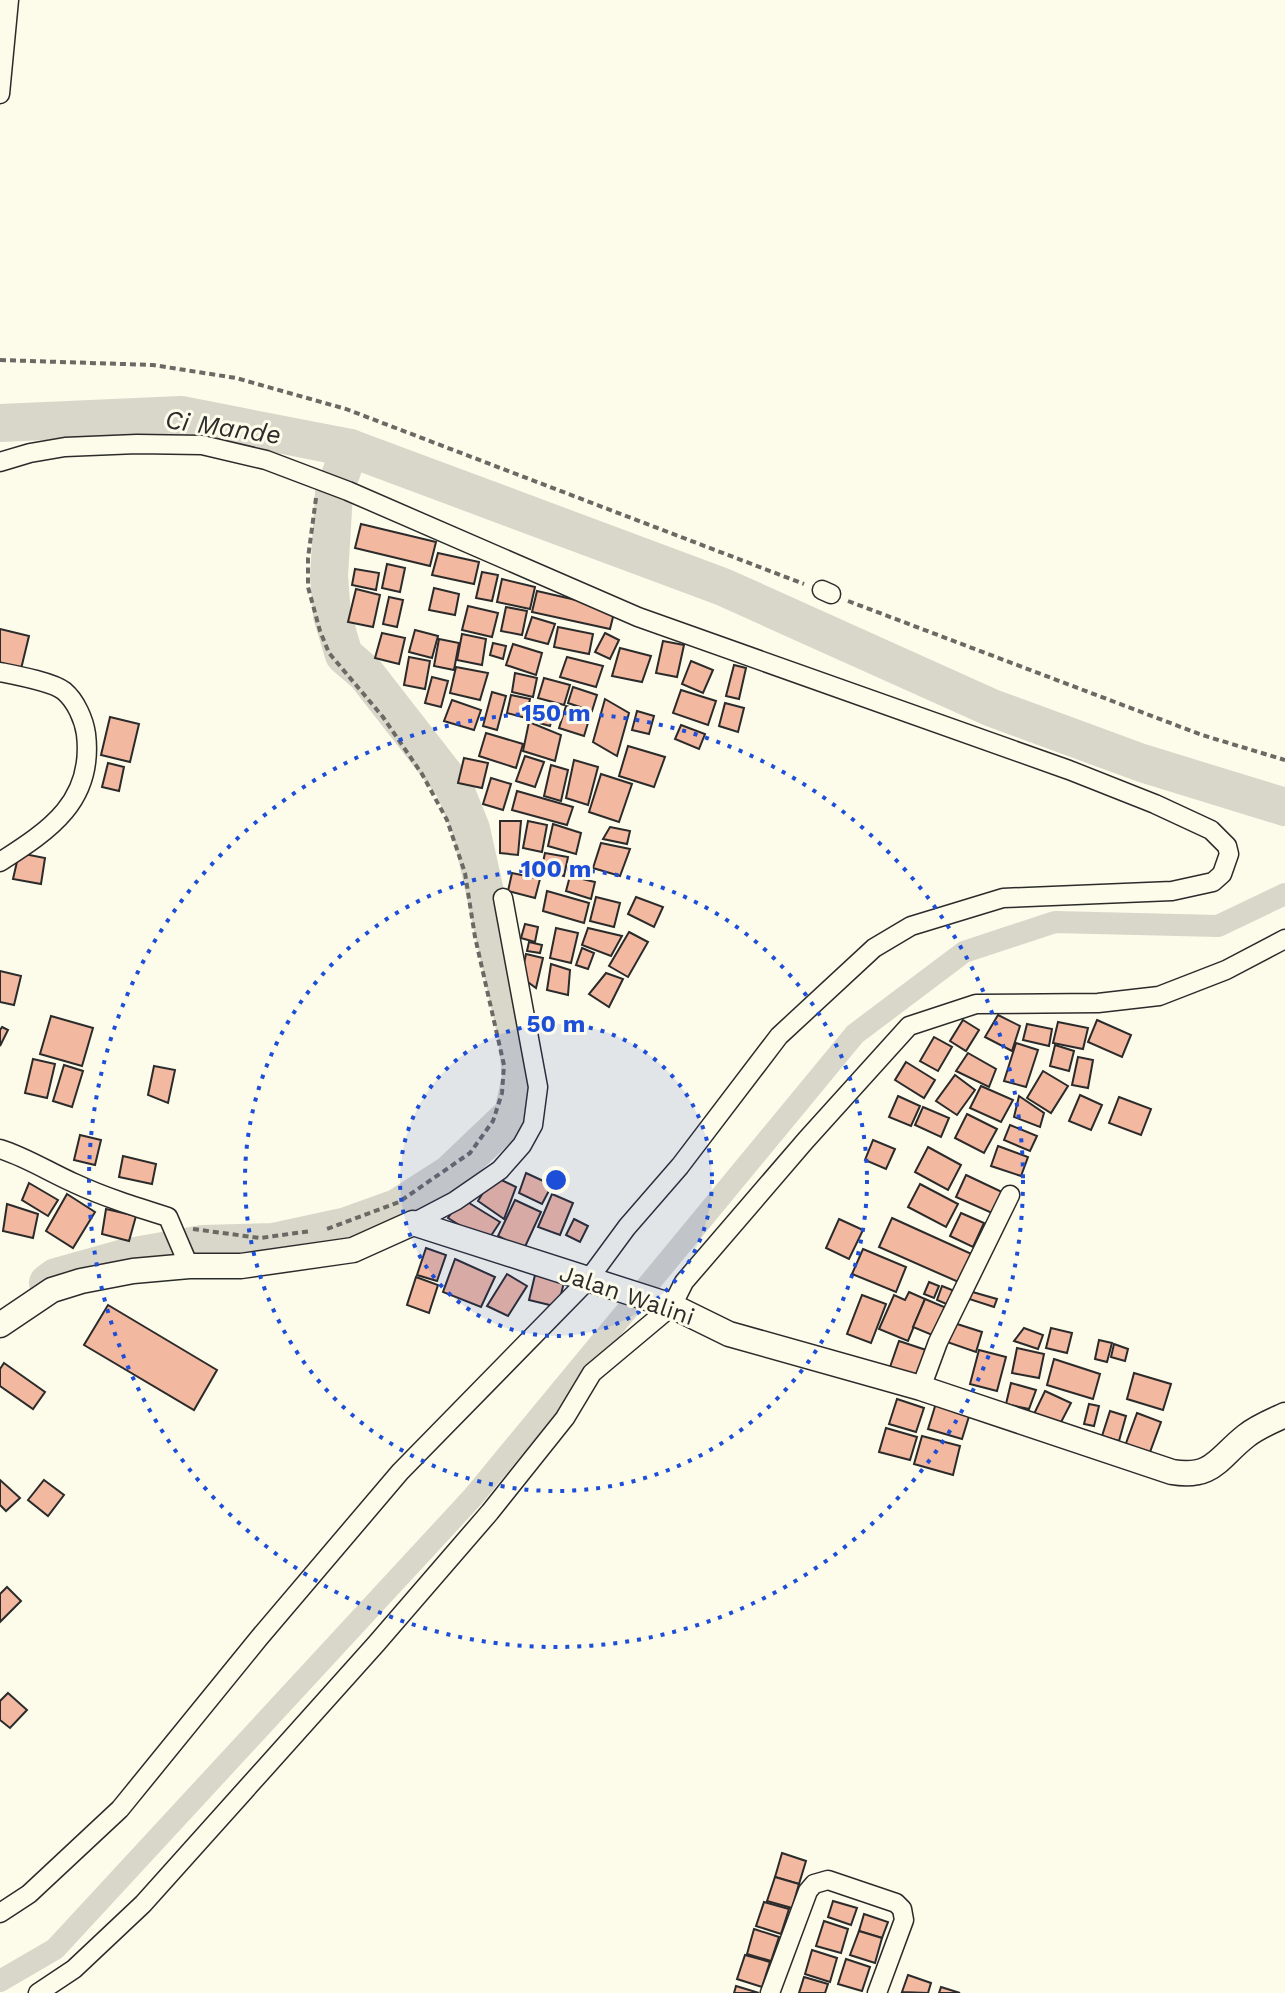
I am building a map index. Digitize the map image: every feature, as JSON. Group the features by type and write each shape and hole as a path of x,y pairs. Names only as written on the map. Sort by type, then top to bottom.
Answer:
{"street":[{"path":"0,94 9,0"},
{"path":"0,462 65,447 202,445 266,460 348,491 638,617 1155,804 1211,830 1227,846 1229,854 1228,864 1213,882 1172,891 1003,898 911,926 874,948 779,1036 680,1166 627,1227 593,1282 400,1472 120,1809 29,1894 0,1913"},
{"path":"0,672 63,690 76,705 85,725 88,750 85,778 69,807 40,836 0,862"},
{"path":"0,1325 52,1290 103,1276 187,1262 241,1266 353,1250 455,1201 500,1170 522,1145 533,1125 538,1087 503,898"},
{"path":"38,1993 74,1969 143,1904 490,1512 565,1418 592,1373 669,1305 693,1271 909,1026 976,1004 1098,1003 1159,996 1226,970 1285,939"},
{"path":"0,1149 171,1224 187,1262"},
{"path":"921,1388 938,1342 1010,1195"},
{"name":"Jalan Walini","path":"413,1223 669,1305 729,1334 921,1388 1172,1472 1189,1475 1205,1472 1249,1433 1280,1422"},
{"path":"770,1993 808,1891 814,1884 828,1880 896,1903 902,1909 904,1920 877,1993"}],"path":[{"path":"0,360 153,365 236,378 346,409 1202,735 1285,760"},
{"path":"171,1224 260,1238 328,1229 399,1202 470,1153 493,1121 502,1093 504,1065 475,937 465,873 447,820 422,774 383,717 329,653 320,631 308,587 308,558 324,482"}],"building":[{"path":"361,524 436,542 430,566 355,548"},
{"path":"438,553 479,562 474,584 432,575"},
{"path":"387,564 405,568 400,592 382,588"},
{"path":"355,569 379,573 376,590 352,585"},
{"path":"482,572 498,575 492,601 476,598"},
{"path":"502,579 535,587 530,609 497,602"},
{"path":"434,588 459,594 455,615 429,610"},
{"path":"356,589 380,595 373,627 348,622"},
{"path":"537,591 615,609 610,629 532,612"},
{"path":"389,597 403,600 397,627 383,624"},
{"path":"468,606 498,613 492,637 462,630"},
{"path":"506,607 527,611 522,635 501,631"},
{"path":"532,617 555,624 548,644 525,638"},
{"path":"558,627 593,634 589,654 554,647"},
{"path":"0,629 29,636 20,673 0,669"},
{"path":"415,630 438,636 432,658 409,652"},
{"path":"382,633 405,638 399,664 375,658"},
{"path":"605,633 619,640 610,659 595,652"},
{"path":"462,634 486,639 482,665 457,660"},
{"path":"439,639 459,643 454,670 434,666"},
{"path":"663,641 684,645 677,677 656,673"},
{"path":"493,643 506,646 503,659 490,655"},
{"path":"513,644 542,653 536,675 506,665"},
{"path":"620,648 651,656 642,682 612,676"},
{"path":"409,657 430,661 425,689 404,685"},
{"path":"567,657 603,666 596,687 560,677"},
{"path":"691,661 713,670 703,693 682,684"},
{"path":"734,665 746,668 739,699 726,696"},
{"path":"456,667 488,673 480,700 450,693"},
{"path":"515,673 537,678 533,697 512,692"},
{"path":"432,677 448,681 441,707 425,703"},
{"path":"544,678 570,685 564,705 538,698"},
{"path":"573,687 597,695 592,711 568,703"},
{"path":"681,690 716,701 708,725 673,713"},
{"path":"492,692 506,696 497,730 483,726"},
{"path":"511,695 530,699 526,718 507,713"},
{"path":"605,699 629,713 617,756 593,742"},
{"path":"452,700 481,710 474,730 444,721"},
{"path":"537,703 555,708 550,726 532,721"},
{"path":"725,703 744,708 738,732 719,726"},
{"path":"566,706 591,713 584,736 559,728"},
{"path":"637,711 654,716 649,734 632,730"},
{"path":"110,717 139,724 130,762 101,755"},
{"path":"529,722 561,735 555,761 523,751"},
{"path":"681,725 705,734 699,749 675,739"},
{"path":"486,733 523,744 516,768 479,756"},
{"path":"628,746 665,757 654,787 619,776"},
{"path":"525,756 544,762 535,787 516,781"},
{"path":"464,758 488,763 482,788 458,783"},
{"path":"574,760 598,767 588,805 566,798"},
{"path":"108,763 124,767 119,791 102,787"},
{"path":"551,765 568,770 561,801 544,796"},
{"path":"601,774 632,784 619,822 589,812"},
{"path":"491,778 511,784 503,810 483,804"},
{"path":"517,791 573,807 567,825 512,810"},
{"path":"500,821 521,821 518,855 500,853"},
{"path":"528,821 547,825 542,852 523,848"},
{"path":"553,824 581,833 576,854 548,846"},
{"path":"610,827 630,831 627,844 603,839"},
{"path":"601,843 630,849 620,876 593,868"},
{"path":"19,853 45,858 41,884 13,879"},
{"path":"545,853 568,857 564,876 541,871"},
{"path":"512,873 540,879 535,898 508,891"},
{"path":"570,876 595,882 591,899 566,891"},
{"path":"547,891 589,903 584,923 543,911"},
{"path":"596,897 620,903 614,927 590,921"},
{"path":"636,897 663,907 654,927 628,914"},
{"path":"525,924 538,927 535,942 521,938"},
{"path":"556,928 578,933 571,963 550,958"},
{"path":"588,928 622,936 611,956 582,945"},
{"path":"629,932 648,942 628,977 609,966"},
{"path":"529,942 542,945 540,953 527,951"},
{"path":"582,948 594,953 588,969 576,965"},
{"path":"526,954 543,958 536,988 521,977"},
{"path":"551,964 570,970 568,995 547,990"},
{"path":"0,971 21,976 14,1005 0,1002"},
{"path":"606,973 623,979 609,1007 589,994"},
{"path":"998,1015 1020,1026 1012,1051 985,1037"},
{"path":"51,1016 93,1028 82,1066 40,1054"},
{"path":"963,1020 979,1030 966,1051 950,1041"},
{"path":"1097,1020 1131,1035 1122,1057 1088,1042"},
{"path":"1058,1022 1088,1028 1083,1049 1053,1043"},
{"path":"1027,1024 1052,1029 1049,1046 1023,1040"},
{"path":"2,1027 8,1030 0,1046 0,1030"},
{"path":"934,1037 952,1047 938,1071 920,1061"},
{"path":"1016,1043 1038,1050 1026,1087 1004,1081"},
{"path":"1055,1045 1074,1051 1069,1071 1050,1066"},
{"path":"968,1053 996,1069 989,1087 956,1071"},
{"path":"1078,1057 1093,1060 1088,1088 1072,1085"},
{"path":"33,1059 55,1064 47,1098 25,1093"},
{"path":"906,1062 935,1080 924,1098 895,1080"},
{"path":"64,1065 83,1071 72,1107 53,1101"},
{"path":"154,1066 175,1070 168,1103 148,1095"},
{"path":"1043,1071 1068,1086 1051,1113 1027,1098"},
{"path":"955,1075 975,1090 957,1115 936,1101"},
{"path":"981,1086 1013,1100 1001,1122 970,1108"},
{"path":"1080,1095 1102,1105 1091,1130 1069,1121"},
{"path":"898,1096 920,1106 911,1126 889,1117"},
{"path":"1019,1096 1044,1113 1040,1127 1014,1117"},
{"path":"1119,1097 1151,1109 1141,1135 1109,1123"},
{"path":"923,1107 949,1118 941,1137 915,1125"},
{"path":"967,1114 997,1129 984,1153 955,1138"},
{"path":"1010,1125 1037,1136 1030,1151 1004,1140"},
{"path":"80,1135 101,1140 95,1165 74,1160"},
{"path":"873,1140 895,1149 886,1169 865,1160"},
{"path":"998,1146 1028,1157 1021,1176 991,1166"},
{"path":"928,1147 961,1165 948,1190 915,1172"},
{"path":"123,1156 156,1164 152,1184 119,1177"},
{"path":"526,1173 552,1185 542,1204 519,1193"},
{"path":"966,1175 1002,1192 992,1213 956,1197"},
{"path":"493,1176 516,1187 504,1219 478,1201"},
{"path":"29,1183 58,1200 48,1216 22,1200"},
{"path":"920,1184 958,1204 946,1227 908,1207"},
{"path":"67,1194 95,1212 73,1248 46,1231"},
{"path":"552,1194 573,1203 560,1235 538,1227"},
{"path":"461,1198 500,1222 487,1242 448,1218"},
{"path":"515,1200 541,1212 524,1249 498,1236"},
{"path":"7,1204 38,1214 33,1238 3,1231"},
{"path":"106,1209 136,1216 129,1241 102,1234"},
{"path":"961,1213 984,1223 973,1247 950,1236"},
{"path":"892,1218 976,1256 963,1284 879,1247"},
{"path":"574,1219 588,1226 580,1242 566,1235"},
{"path":"839,1219 863,1230 849,1259 826,1248"},
{"path":"426,1248 446,1255 437,1281 417,1275"},
{"path":"863,1249 906,1267 896,1292 852,1274"},
{"path":"455,1259 495,1277 481,1307 443,1292"},
{"path":"507,1274 527,1286 508,1316 487,1306"},
{"path":"535,1275 564,1282 558,1307 529,1300"},
{"path":"416,1277 438,1285 429,1313 407,1305"},
{"path":"929,1282 939,1286 934,1298 924,1294"},
{"path":"942,1286 957,1292 951,1306 937,1300"},
{"path":"969,1291 997,1299 994,1307 966,1298"},
{"path":"909,1292 925,1299 908,1341 879,1329 894,1295 905,1300"},
{"path":"862,1295 886,1304 871,1343 847,1334"},
{"path":"925,1299 949,1309 937,1337 913,1327"},
{"path":"108,1305 217,1370 194,1410 84,1345"},
{"path":"954,1323 982,1332 976,1352 947,1342"},
{"path":"1024,1328 1043,1335 1038,1349 1014,1341"},
{"path":"1051,1328 1072,1333 1067,1353 1046,1348"},
{"path":"1099,1340 1112,1343 1107,1362 1095,1359"},
{"path":"899,1341 929,1351 920,1377 890,1367"},
{"path":"1114,1344 1128,1349 1125,1361 1111,1357"},
{"path":"1017,1348 1044,1354 1039,1378 1012,1373"},
{"path":"979,1350 1006,1357 997,1391 970,1384"},
{"path":"1054,1359 1100,1374 1093,1399 1047,1385"},
{"path":"4,1363 45,1392 33,1409 0,1386 0,1369"},
{"path":"1134,1373 1171,1384 1163,1410 1127,1399"},
{"path":"1011,1383 1036,1390 1029,1409 1006,1404"},
{"path":"1045,1391 1071,1403 1058,1428 1033,1416"},
{"path":"897,1399 924,1408 916,1432 889,1424"},
{"path":"937,1400 971,1410 962,1439 928,1429"},
{"path":"1089,1404 1099,1406 1094,1426 1084,1424"},
{"path":"1110,1411 1126,1416 1119,1441 1102,1436"},
{"path":"1137,1413 1161,1422 1150,1452 1125,1446"},
{"path":"886,1428 917,1437 910,1460 879,1452"},
{"path":"922,1436 960,1446 953,1475 914,1464"},
{"path":"0,1480 20,1498 6,1511 0,1505"},
{"path":"44,1480 64,1495 48,1516 28,1500"},
{"path":"7,1587 21,1601 0,1622 0,1594"},
{"path":"8,1693 27,1710 10,1728 0,1720 0,1701"},
{"path":"782,1853 806,1861 799,1884 775,1877"},
{"path":"775,1877 799,1884 792,1908 767,1901"},
{"path":"833,1901 857,1908 851,1925 828,1917"},
{"path":"764,1902 789,1909 781,1934 756,1926"},
{"path":"864,1914 888,1922 882,1938 859,1931"},
{"path":"824,1921 848,1929 841,1953 816,1946"},
{"path":"754,1929 779,1937 771,1961 747,1954"},
{"path":"859,1931 882,1938 875,1963 850,1955"},
{"path":"812,1950 837,1958 830,1982 805,1974"},
{"path":"745,1955 770,1962 762,1987 737,1979"},
{"path":"846,1959 870,1967 862,1991 838,1984"},
{"path":"908,1975 931,1983 928,1993 902,1992"},
{"path":"804,1977 828,1984 825,1993 799,1993"},
{"path":"736,1986 759,1993 734,1993"},
{"path":"941,1987 960,1993 939,1993"}],"waterway":[{"name":"Ci Mande","path":"0,423 181,415 350,448"},
{"path":"48,1283 56,1277 124,1258 203,1244 273,1242 347,1226 397,1208 450,1174 513,1114 521,1077 517,1037 471,829 454,787 366,674 344,655 332,615 329,576 334,493 350,448 723,587 992,708 1142,763 1285,807"},
{"path":"0,1981 55,1949 473,1497 855,1034 964,952 1055,922 1218,926 1285,894"}]}
